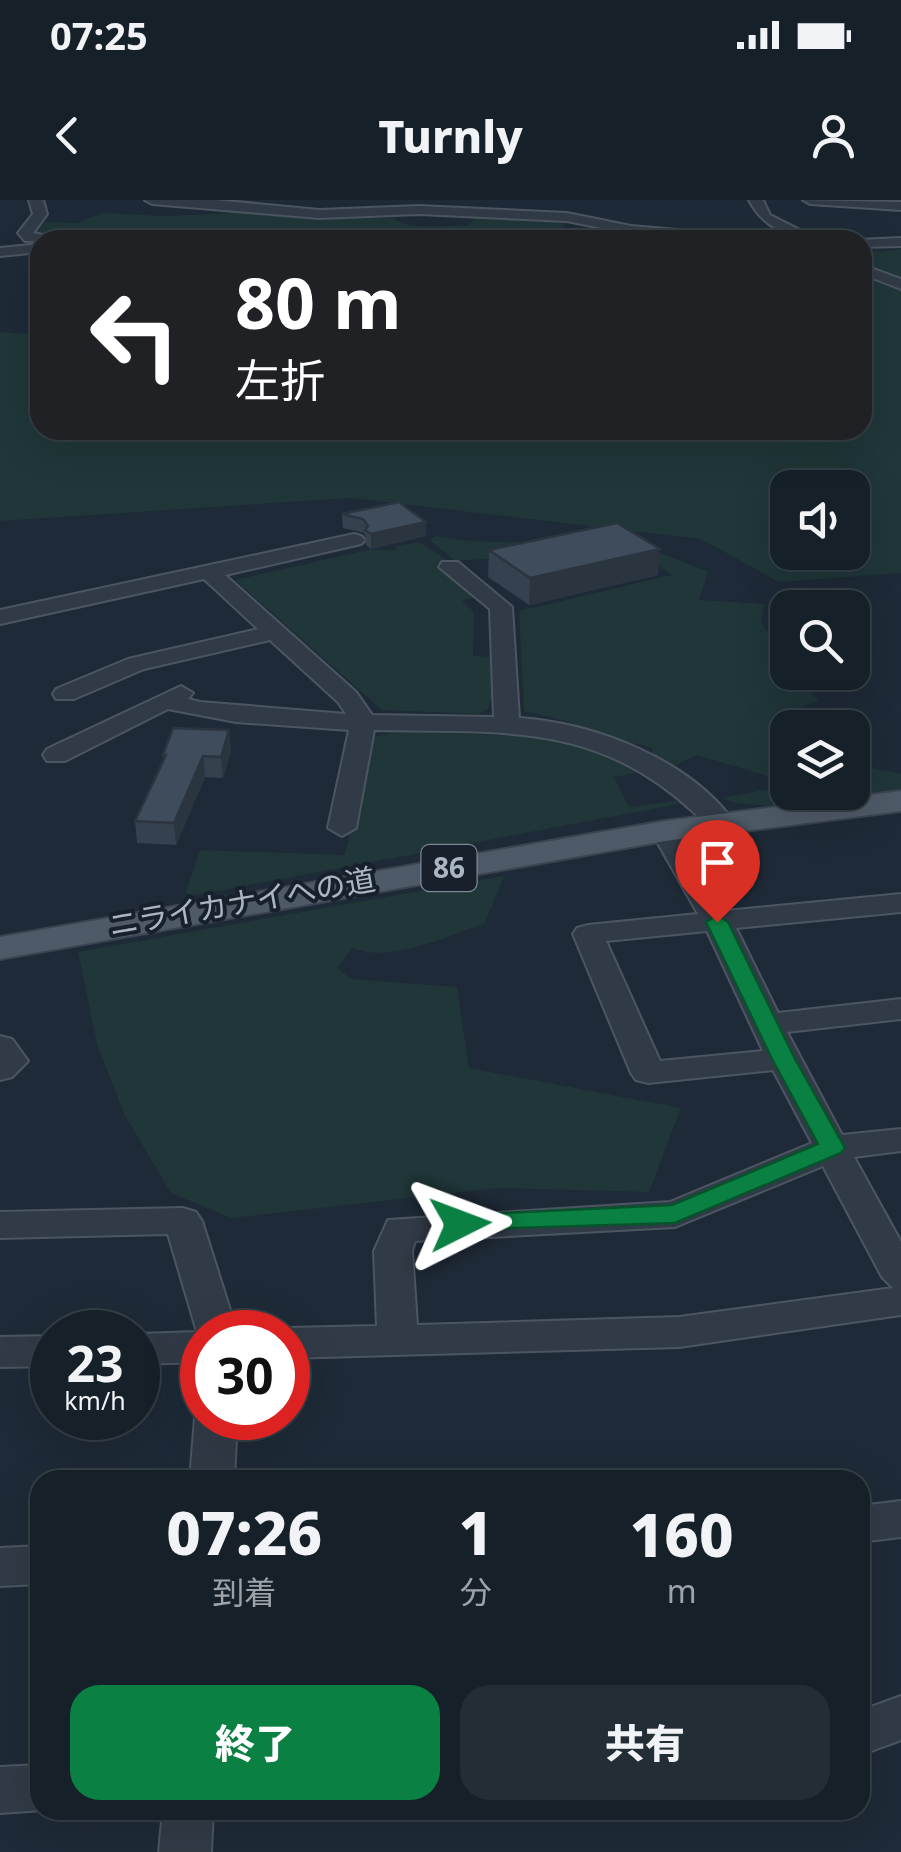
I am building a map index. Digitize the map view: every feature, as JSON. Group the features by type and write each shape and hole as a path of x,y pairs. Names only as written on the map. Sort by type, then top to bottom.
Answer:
{"main road":[{"name":"ニライカナイへの道","path":"0,948 720,822 901,801"}],"street":[{"path":"30,238 26,234 40,214 36,200"},
{"path":"152,200 210,201 318,214 399,214 424,204 462,200"},
{"path":"318,214 328,200"},
{"path":"756,200 765,218 791,230"},
{"path":"810,200 901,206"},
{"path":"424,204 567,216 631,230"},
{"path":"872,243 901,242"},
{"path":"0,252 30,249"},
{"path":"872,272 901,284"},
{"path":"0,617 354,540"},
{"path":"450,567 501,607 507,726"},
{"path":"209,572 348,698 363,721 342,828"},
{"path":"65,694 136,664 275,632"},
{"path":"56,755 194,686"},
{"path":"164,701 263,720 562,731 624,754 689,794 720,822"},
{"path":"665,831 717,922 784,1059 901,1278"},
{"path":"784,1059 648,1073 588,934 901,902"},
{"path":"768,1024 901,1010"},
{"path":"0,1046 11,1061 0,1070"},
{"path":"398,1341 393,1251 401,1229 675,1214 832,1148 901,1140"},
{"path":"0,1224 183,1220 210,1310"},
{"path":"310,1343 679,1332 901,1301"},
{"path":"0,1352 30,1351"},
{"path":"213,1470 215,1440"},
{"path":"0,1566 30,1565"},
{"path":"870,1729 901,1718"},
{"path":"0,1790 30,1788"},
{"path":"185,1852 187,1820"}],"green space":[{"path":"279,211 318,219 393,218 410,225 430,226 469,225 476,217 569,221 560,230 38,230 45,222 77,223 102,213 165,216"},
{"path":"901,249 901,573 779,582 701,539 351,498 0,521 0,332 30,334 30,440 872,440 872,252"},
{"path":"431,538 633,545 708,572 699,600 765,604 761,622 770,635 770,690 810,690 818,701 791,710 770,710 770,777 697,755 676,765 649,755 654,749 636,743 629,747 563,720 524,711 519,611 672,575 632,548 455,561"},
{"path":"419,542 447,560 435,564 478,596 462,601 474,612 473,656 495,657 498,700 490,701 488,709 478,714 382,710 235,580 367,550 397,550 395,546"},
{"path":"405,731 562,738 594,747 640,772 614,777 629,807 676,801 679,804 197,895 185,894 200,850 345,855 371,737"},
{"path":"870,768 901,774 901,792 870,796"},
{"path":"770,789 770,805 723,798"},
{"path":"504,876 485,923 400,951 366,952 353,948 337,968 351,979 457,987 469,1068 681,1108 649,1192 498,1188 231,1218 171,1193 124,1114 97,1044 78,952"}],"building":[{"path":"399,502 426,522 371,534 365,530 368,526 363,519 342,514"},
{"path":"617,523 660,549 530,578 489,550"},
{"path":"173,728 229,730 221,757 203,756 174,823 135,821 166,755"}],"route":[{"path":"460,1224 675,1214 832,1148 717,922"}]}
